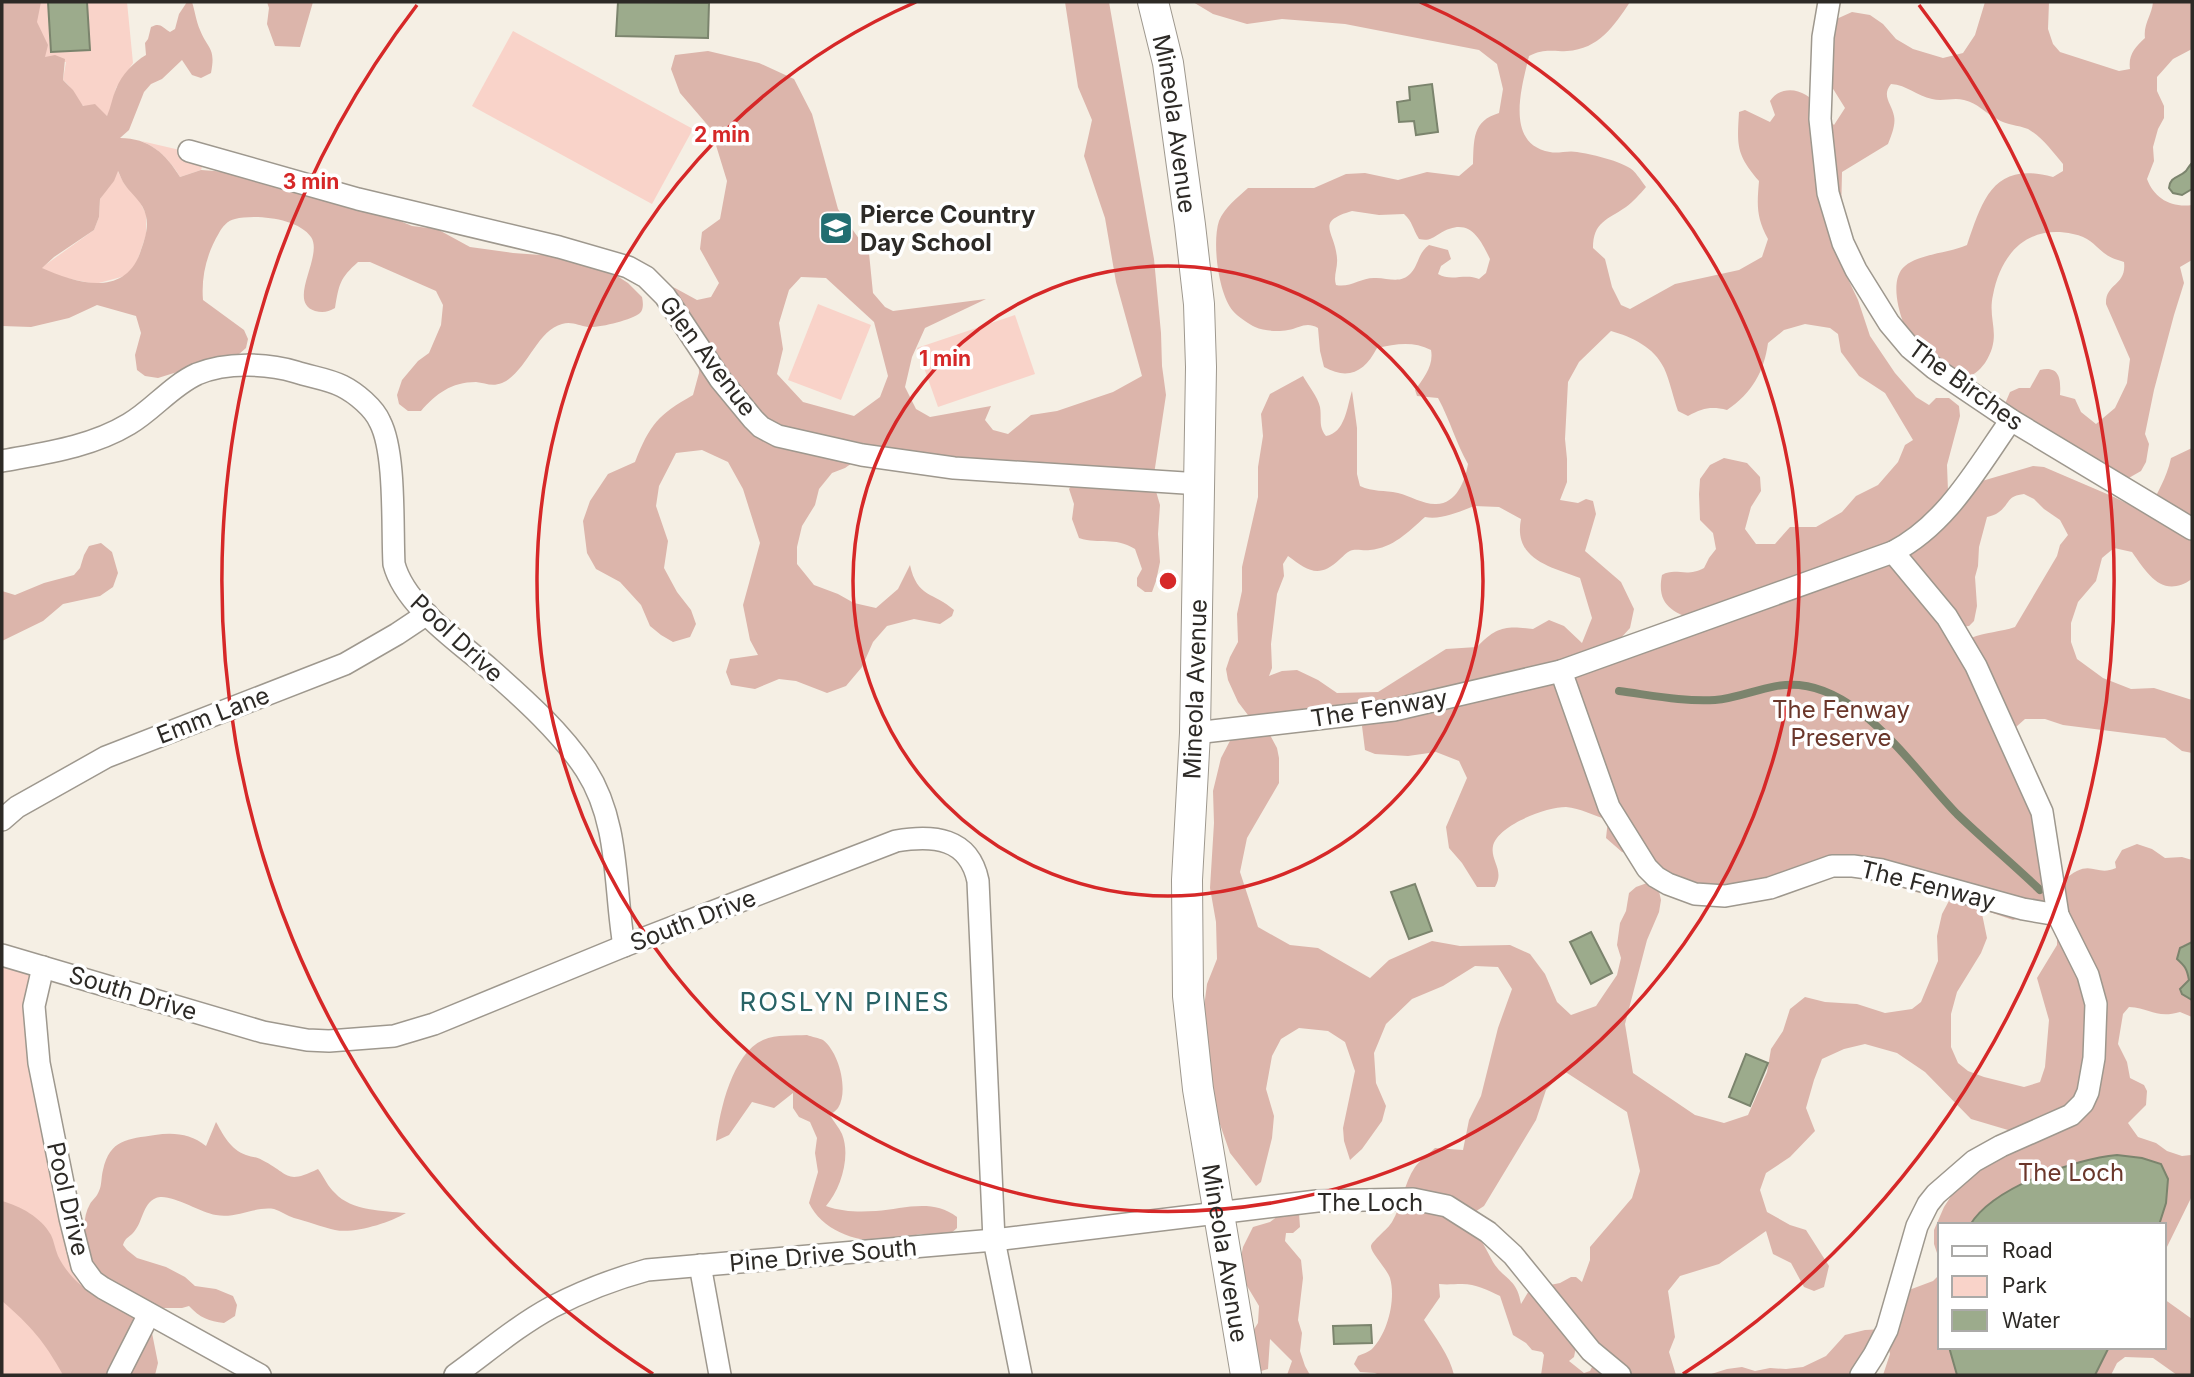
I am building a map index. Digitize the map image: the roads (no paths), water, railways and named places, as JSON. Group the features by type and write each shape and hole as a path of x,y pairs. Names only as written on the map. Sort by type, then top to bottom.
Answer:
{"main road":[{"name":"Mineola Avenue","path":"1153,2 1168,63 1199,304 1202,402 1195,733 1187,880 1188,996 1198,1089 1246,1375"}],"street":[{"name":"The Birches","path":"1829,2 1824,37 1820,119 1828,193 1843,243 1883,314 1903,341 1934,368 2011,420 2192,529"},
{"name":"Glen Avenue","path":"189,151 358,199 559,247 628,267 646,278 665,296 720,379 752,419 778,436 862,456 954,468 1200,484"},
{"name":"Pool Drive","path":"2,461 82,444 109,434 130,424 181,382 218,368 236,366 290,370 342,386 370,408 381,422 389,454 394,564 404,589 426,614 501,678 559,736 586,770 597,791 607,817 615,854 624,946"},
{"name":"The Fenway","path":"1195,733 1394,710 1561,671 1893,552 1930,528 1948,508 2011,420"},
{"path":"1861,1375 1887,1330 1917,1226 1928,1204 1974,1161 2071,1115 2086,1097 2095,1058 2096,1004 2088,975 2058,915 2042,812 1976,666 1947,617 1893,552"},
{"name":"Emm Lane","path":"2,820 17,807 106,757 345,664 426,614"},
{"name":"The Fenway","path":"1561,671 1609,807 1647,868 1668,884 1695,894 1725,896 1770,888 1832,866 1853,866 1882,870 2023,909 2058,915"},
{"name":"South Drive","path":"43,967 263,1032 329,1041 394,1036 434,1024 624,946 896,841 932,839 956,845 964,851 975,867 980,904 994,1240 1021,1375"},
{"path":"2,955 43,967"},
{"name":"Pool Drive","path":"43,967 34,1006 36,1042 69,1218 82,1266 93,1282 260,1375"},
{"name":"The Loch","path":"1218,1212 1361,1199 1413,1199 1447,1206 1502,1244 1591,1351 1620,1375"},
{"name":"Pine Drive South","path":"455,1375 551,1307 590,1289 647,1270 994,1240 1218,1212"},
{"path":"700,1265 720,1375"},
{"path":"118,1375 149,1314"}],"water":[{"path":"48,2 87,2 90,50 51,52"},
{"path":"618,2 709,3 708,38 616,36"},
{"path":"1432,84 1438,132 1416,135 1414,121 1399,122 1397,102 1410,100 1409,87"},
{"path":"2192,163 2192,189 2182,195 2173,193 2169,188 2171,181 2186,171"},
{"path":"1415,884 1432,931 1409,939 1391,892"},
{"path":"1591,932 1612,973 1591,984 1570,942"},
{"path":"2192,942 2192,1000 2182,994 2180,989 2189,980 2185,968 2177,959 2180,948"},
{"path":"1746,1054 1768,1063 1750,1106 1729,1097"},
{"path":"2117,1155 2161,1164 2168,1179 2166,1203 2160,1223 1972,1223 1981,1211 2016,1187 2058,1169"},
{"path":"1371,1325 1372,1343 1334,1344 1333,1326"},
{"path":"1950,1349 2108,1349 2095,1375 1957,1375"}],"waterway":[{"path":"1619,691 1703,700 1726,699 1788,685 1823,691 1845,702 1887,736 1957,814 2040,890"}],"place":[{"name":"Pierce Country Day School","path":"836,228"}],"district":[{"name":"ROSLYN PINES","path":"845,1001"}],"park label":[{"name":"The Fenway Preserve","path":"1841,723"}]}
